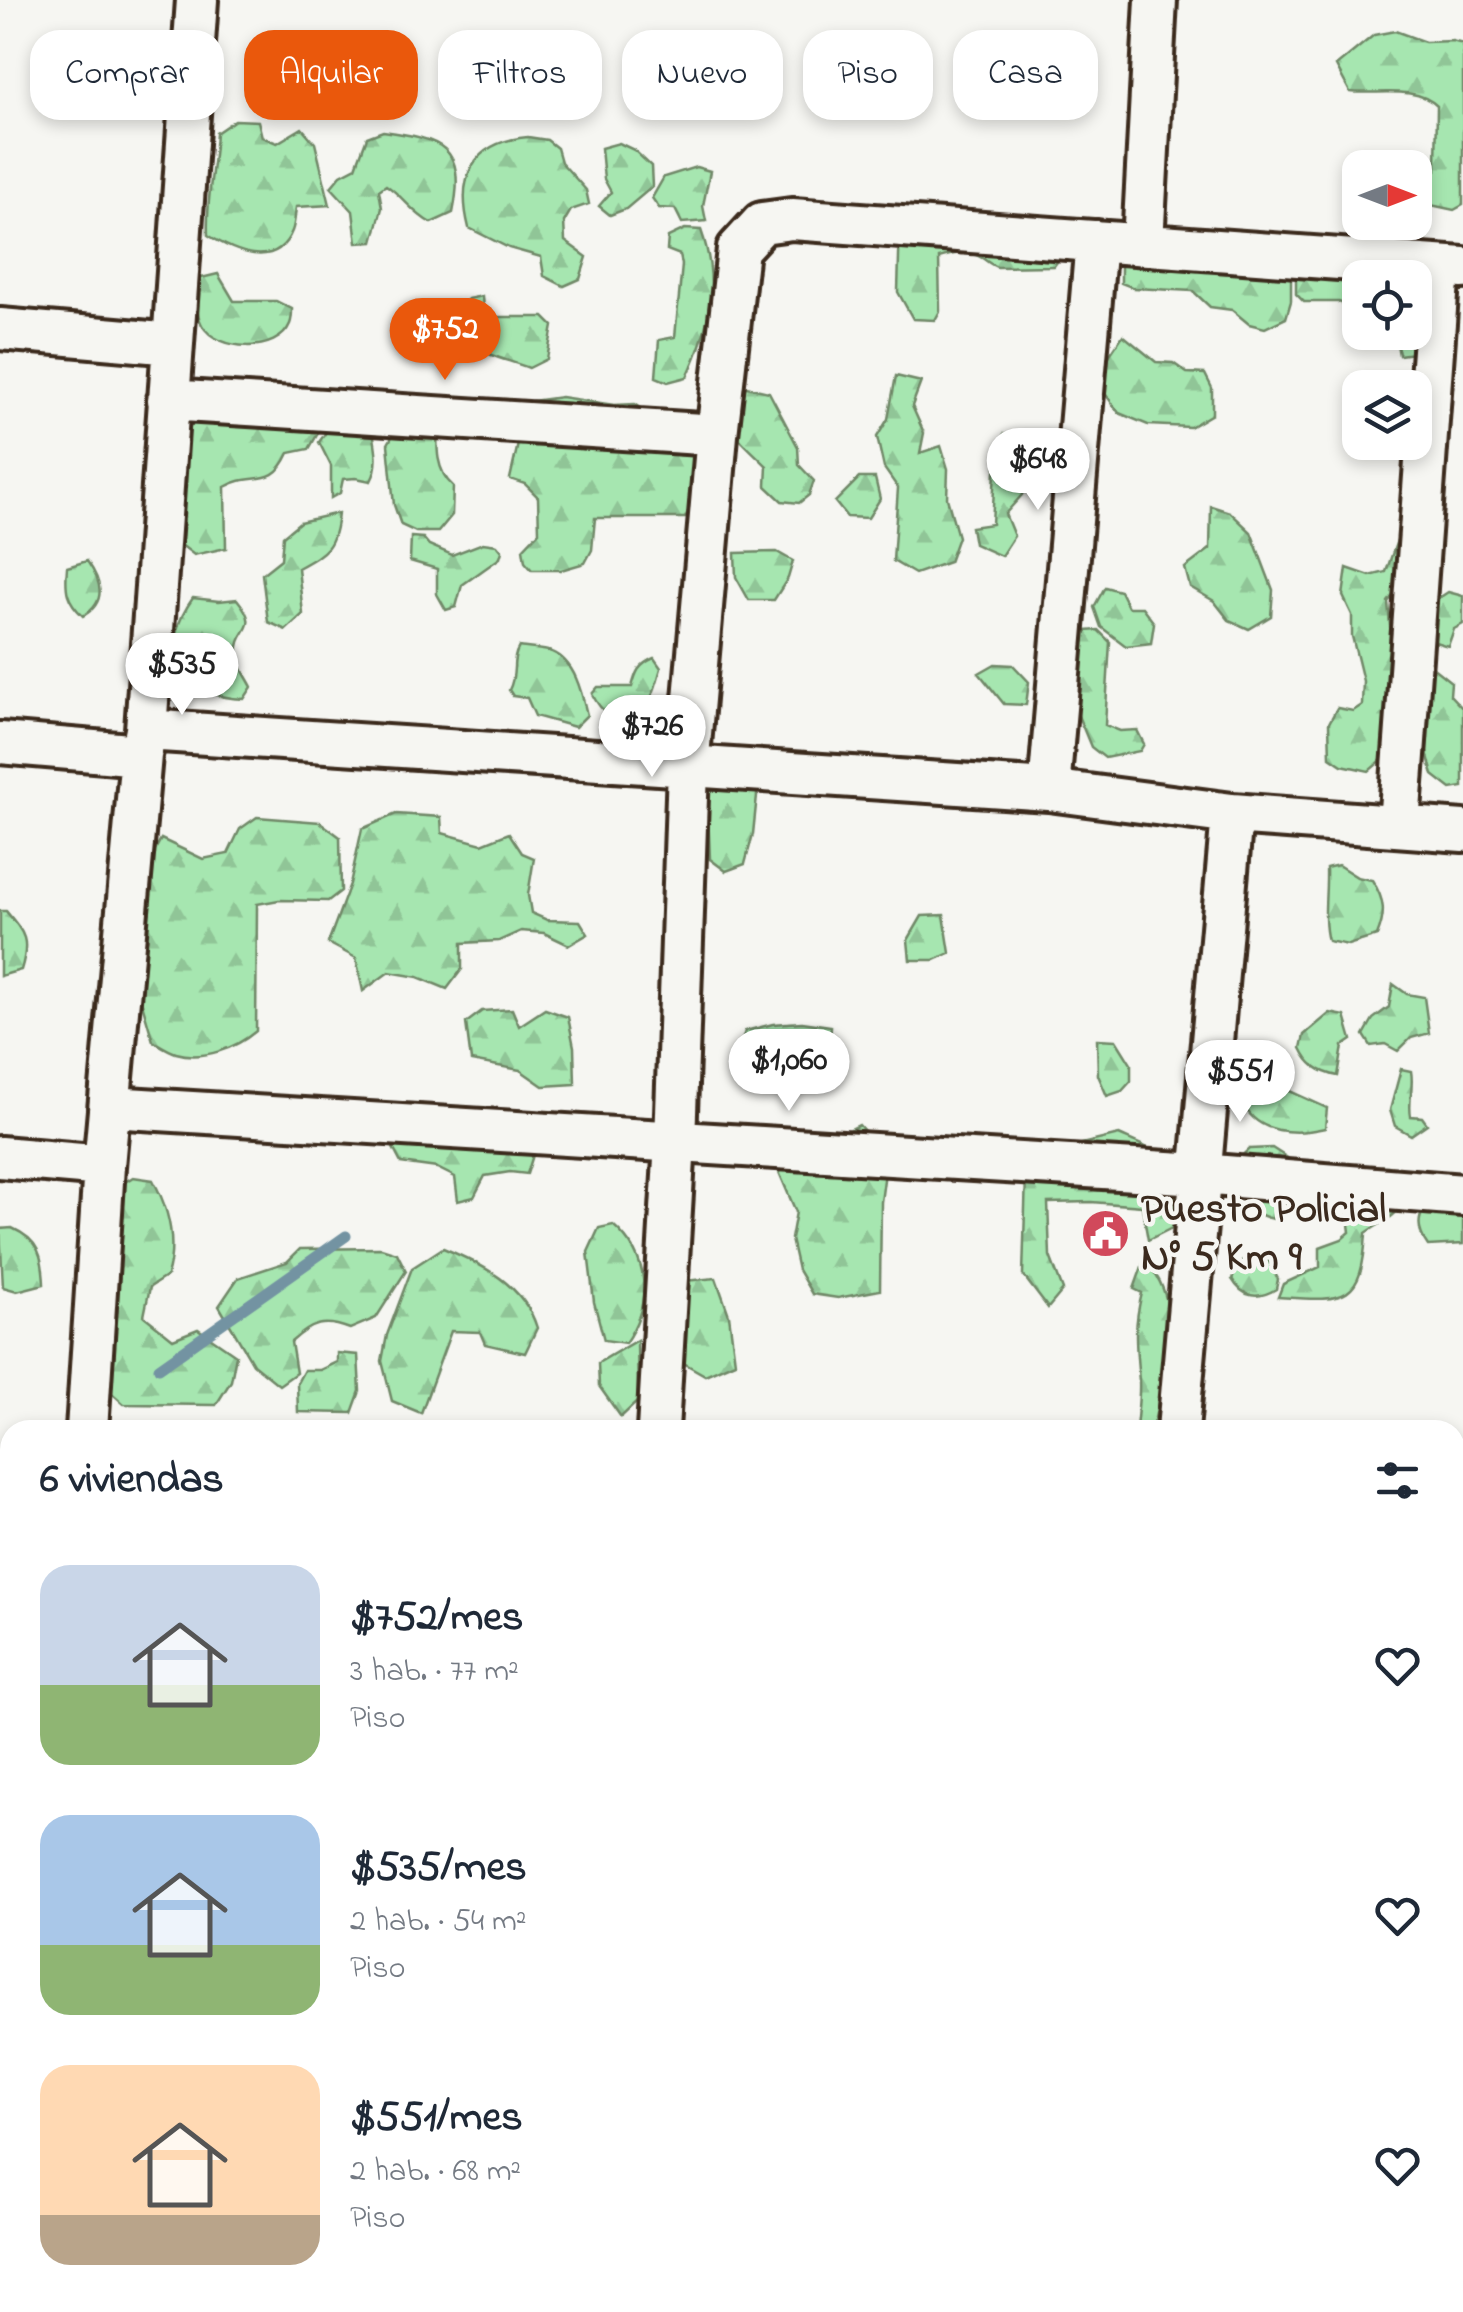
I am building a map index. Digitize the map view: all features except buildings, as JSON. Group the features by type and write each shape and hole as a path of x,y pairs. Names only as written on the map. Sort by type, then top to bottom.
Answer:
{"street":[{"path":"88,1420 104,1166 144,742 197,0"},
{"path":"1142,243 1156,0"},
{"path":"659,1420 675,1142 688,768 717,435 738,249 762,223 792,220 1451,268 1399,825"},
{"path":"1049,790 1096,241"},
{"path":"0,329 173,344"},
{"path":"168,400 717,435"},
{"path":"0,743 144,742 688,768 1049,790 1232,814 1463,831"},
{"path":"1179,1420 1232,814"},
{"path":"110,1107 1200,1174 1463,1195"},
{"path":"0,1156 104,1166"}],"green space":[{"path":"1395,31 1425,42 1463,44 1463,205 1454,210 1432,205 1437,106 1408,93 1350,92 1336,66 1374,35"},
{"path":"235,120 258,121 262,137 277,143 302,128 315,143 330,205 296,207 293,228 285,243 265,254 229,247 208,235 216,133"},
{"path":"383,131 420,138 445,150 456,173 453,213 431,223 386,185 379,190 382,208 373,242 357,243 353,211 331,187 341,175 356,167 367,137"},
{"path":"528,137 547,140 557,148 561,162 586,190 589,204 571,210 564,222 565,241 587,257 580,279 564,286 544,276 541,257 509,248 469,228 465,193 473,165 493,146"},
{"path":"619,143 634,150 651,166 652,187 626,209 610,215 599,206 611,192 604,179 601,148"},
{"path":"696,167 710,171 703,206 706,221 682,223 675,209 659,208 652,198 664,177"},
{"path":"900,222 1062,255 1054,266 997,267 966,253 939,258 940,311 935,320 913,319 898,292"},
{"path":"685,229 701,230 710,268 710,305 702,341 687,377 668,382 656,377 659,340 675,337 682,265 680,255 667,250 668,237"},
{"path":"1121,256 1272,262 1291,277 1286,318 1265,328 1249,324 1232,310 1210,307 1193,291 1134,288 1121,283"},
{"path":"1296,265 1342,267 1342,303 1304,302 1296,294"},
{"path":"218,274 234,301 276,301 292,309 291,322 283,334 261,345 247,346 210,334 198,315 197,279"},
{"path":"482,296 483,309 490,317 544,317 553,326 547,359 529,368 472,344 460,325 457,310 468,299"},
{"path":"1123,335 1156,362 1173,363 1187,373 1205,374 1212,388 1212,414 1190,427 1148,425 1119,413 1104,392 1107,359"},
{"path":"1398,350 1415,350 1414,353 1399,355"},
{"path":"896,376 921,382 912,406 924,433 920,453 941,446 948,469 947,498 958,537 949,562 915,574 893,561 898,488 884,468 877,437 888,419"},
{"path":"231,381 260,394 307,388 323,398 325,421 309,449 289,453 276,472 225,487 226,548 194,555 176,541 182,436 198,383"},
{"path":"729,383 769,392 798,447 799,465 814,481 809,495 799,503 782,501 766,486 767,466 739,438 731,423"},
{"path":"561,397 635,404 666,424 693,448 693,501 685,518 595,518 592,550 585,563 561,570 532,570 525,562 523,549 539,532 538,497 525,484 510,479 523,422 533,401"},
{"path":"438,411 438,452 442,470 453,486 452,515 438,532 416,532 401,525 394,505 388,444 400,423"},
{"path":"330,427 373,431 377,457 371,481 343,479 340,493 331,498 331,466 319,442"},
{"path":"1029,432 1036,437 1022,495 1005,514 1014,536 1001,556 974,544 971,527 992,524 995,471 1004,434"},
{"path":"859,478 875,478 880,499 868,518 847,517 835,502"},
{"path":"1211,506 1230,512 1251,532 1273,590 1271,616 1249,629 1229,620 1214,601 1190,587 1185,568 1210,549"},
{"path":"338,513 335,534 328,547 298,568 303,614 286,630 268,622 262,574 281,559 283,536 300,522"},
{"path":"1401,529 1398,589 1388,602 1392,649 1401,667 1384,758 1369,771 1342,765 1330,757 1329,723 1337,708 1353,711 1362,705 1363,681 1352,636 1352,615 1343,596 1347,568 1370,576 1386,572"},
{"path":"411,537 423,538 429,545 452,555 483,543 497,545 502,551 500,558 462,585 456,607 446,610 437,594 437,569 410,561"},
{"path":"777,552 793,561 788,578 774,600 749,600 736,577 735,553"},
{"path":"87,561 100,591 96,604 83,616 68,594 67,567"},
{"path":"1105,587 1120,591 1128,607 1142,607 1154,623 1151,643 1126,646 1101,627 1094,607"},
{"path":"1448,592 1463,596 1463,624 1454,629 1448,646 1435,642 1432,619 1436,600"},
{"path":"193,598 237,599 245,610 248,624 240,640 238,657 252,687 244,699 207,691 175,670 177,632"},
{"path":"1098,630 1110,642 1105,725 1120,731 1137,730 1144,744 1140,751 1105,758 1091,747 1074,706 1081,681 1073,643 1086,631"},
{"path":"519,647 552,652 572,670 587,715 575,727 535,716 527,698 513,696 509,690"},
{"path":"654,658 661,668 648,704 631,720 603,710 592,694 598,687 632,687 638,670"},
{"path":"995,664 1013,665 1029,682 1026,705 1004,704 979,673"},
{"path":"1432,667 1451,682 1450,695 1463,709 1463,787 1451,789 1433,775 1424,740 1423,680"},
{"path":"746,748 779,754 759,776 753,834 745,864 726,871 710,859 707,790 711,766 725,755"},
{"path":"396,814 441,817 442,833 482,844 509,833 522,853 534,858 528,895 531,913 547,920 580,921 588,934 569,945 544,933 521,931 499,941 462,943 462,969 447,989 418,977 389,972 363,991 356,958 328,943 350,884 362,829"},
{"path":"257,817 320,822 340,837 341,891 328,901 279,900 257,904 256,1031 219,1051 198,1055 173,1052 153,1041 127,952 142,874 161,839 203,859 228,854 240,829"},
{"path":"1338,865 1357,877 1372,880 1376,887 1383,907 1377,936 1348,945 1328,941 1326,868"},
{"path":"0,911 6,911 21,932 25,951 21,970 0,976"},
{"path":"944,915 950,953 935,960 910,960 908,940 922,916"},
{"path":"1393,984 1407,994 1424,997 1429,1033 1411,1038 1398,1051 1385,1044 1371,1046 1364,1035 1373,1019 1389,1007"},
{"path":"512,1009 519,1026 545,1009 568,1017 575,1084 543,1086 520,1070 471,1061 466,1023 482,1011"},
{"path":"1330,1013 1345,1016 1352,1040 1343,1046 1338,1076 1315,1067 1301,1048 1304,1035"},
{"path":"802,1022 831,1026 829,1064 803,1083 765,1095 741,1086 736,1058 745,1031"},
{"path":"1097,1039 1116,1040 1131,1064 1131,1081 1122,1091 1107,1096 1098,1075"},
{"path":"1401,1069 1411,1071 1411,1116 1422,1117 1427,1124 1411,1135 1395,1126 1390,1110"},
{"path":"1254,1086 1281,1087 1327,1108 1325,1128 1278,1130 1258,1122 1244,1105"},
{"path":"422,1104 444,1114 458,1143 476,1152 494,1132 501,1110 523,1111 534,1152 527,1174 485,1176 474,1197 458,1201 455,1177 437,1168 401,1163 389,1140 396,1117"},
{"path":"859,1125 887,1157 881,1202 880,1290 838,1298 812,1294 798,1270 791,1239 796,1212 776,1165"},
{"path":"1119,1135 1153,1151 1173,1166 1179,1189 1172,1228 1148,1240 1142,1206 1048,1203 1050,1256 1063,1290 1048,1308 1023,1275 1026,1175 1017,1146 1073,1146"},
{"path":"1272,1148 1289,1159 1288,1207 1279,1220 1250,1208 1238,1193 1233,1175 1233,1164 1249,1149"},
{"path":"1346,1166 1388,1166 1405,1173 1401,1205 1366,1233 1360,1274 1345,1294 1319,1299 1278,1297 1283,1284 1320,1267 1320,1247 1350,1232 1348,1216 1353,1199"},
{"path":"133,1177 153,1180 168,1215 171,1239 167,1276 150,1287 144,1316 173,1339 198,1329 236,1355 231,1381 216,1405 124,1404 105,1387 114,1189"},
{"path":"1463,1180 1463,1244 1428,1246 1421,1234 1421,1214 1434,1199"},
{"path":"613,1225 635,1252 643,1282 640,1313 625,1343 604,1340 594,1302 588,1252 599,1228"},
{"path":"12,1228 38,1250 44,1284 17,1291 3,1287 0,1229"},
{"path":"381,1248 397,1253 406,1271 376,1318 350,1329 325,1324 305,1331 291,1342 296,1373 279,1385 253,1364 219,1306 238,1278 287,1262 300,1249"},
{"path":"443,1248 486,1269 512,1288 537,1328 525,1353 485,1344 480,1332 451,1331 421,1413 392,1401 382,1361 387,1335 412,1268"},
{"path":"1263,1252 1278,1279 1276,1289 1251,1295 1232,1279 1243,1260"},
{"path":"1144,1261 1158,1278 1166,1298 1167,1365 1154,1420 1137,1420 1136,1327 1142,1293 1134,1289"},
{"path":"716,1278 729,1315 735,1362 705,1375 682,1362 668,1322 684,1281"},
{"path":"637,1340 638,1401 621,1417 599,1386 598,1363"},
{"path":"337,1353 358,1355 360,1391 352,1413 298,1412 297,1383 304,1370 320,1370 337,1362"}],"waterway":[{"path":"159,1368 346,1236"}],"place":[{"name":"Puesto Policial N° 5 Km 9","path":"1106,1234"}]}
